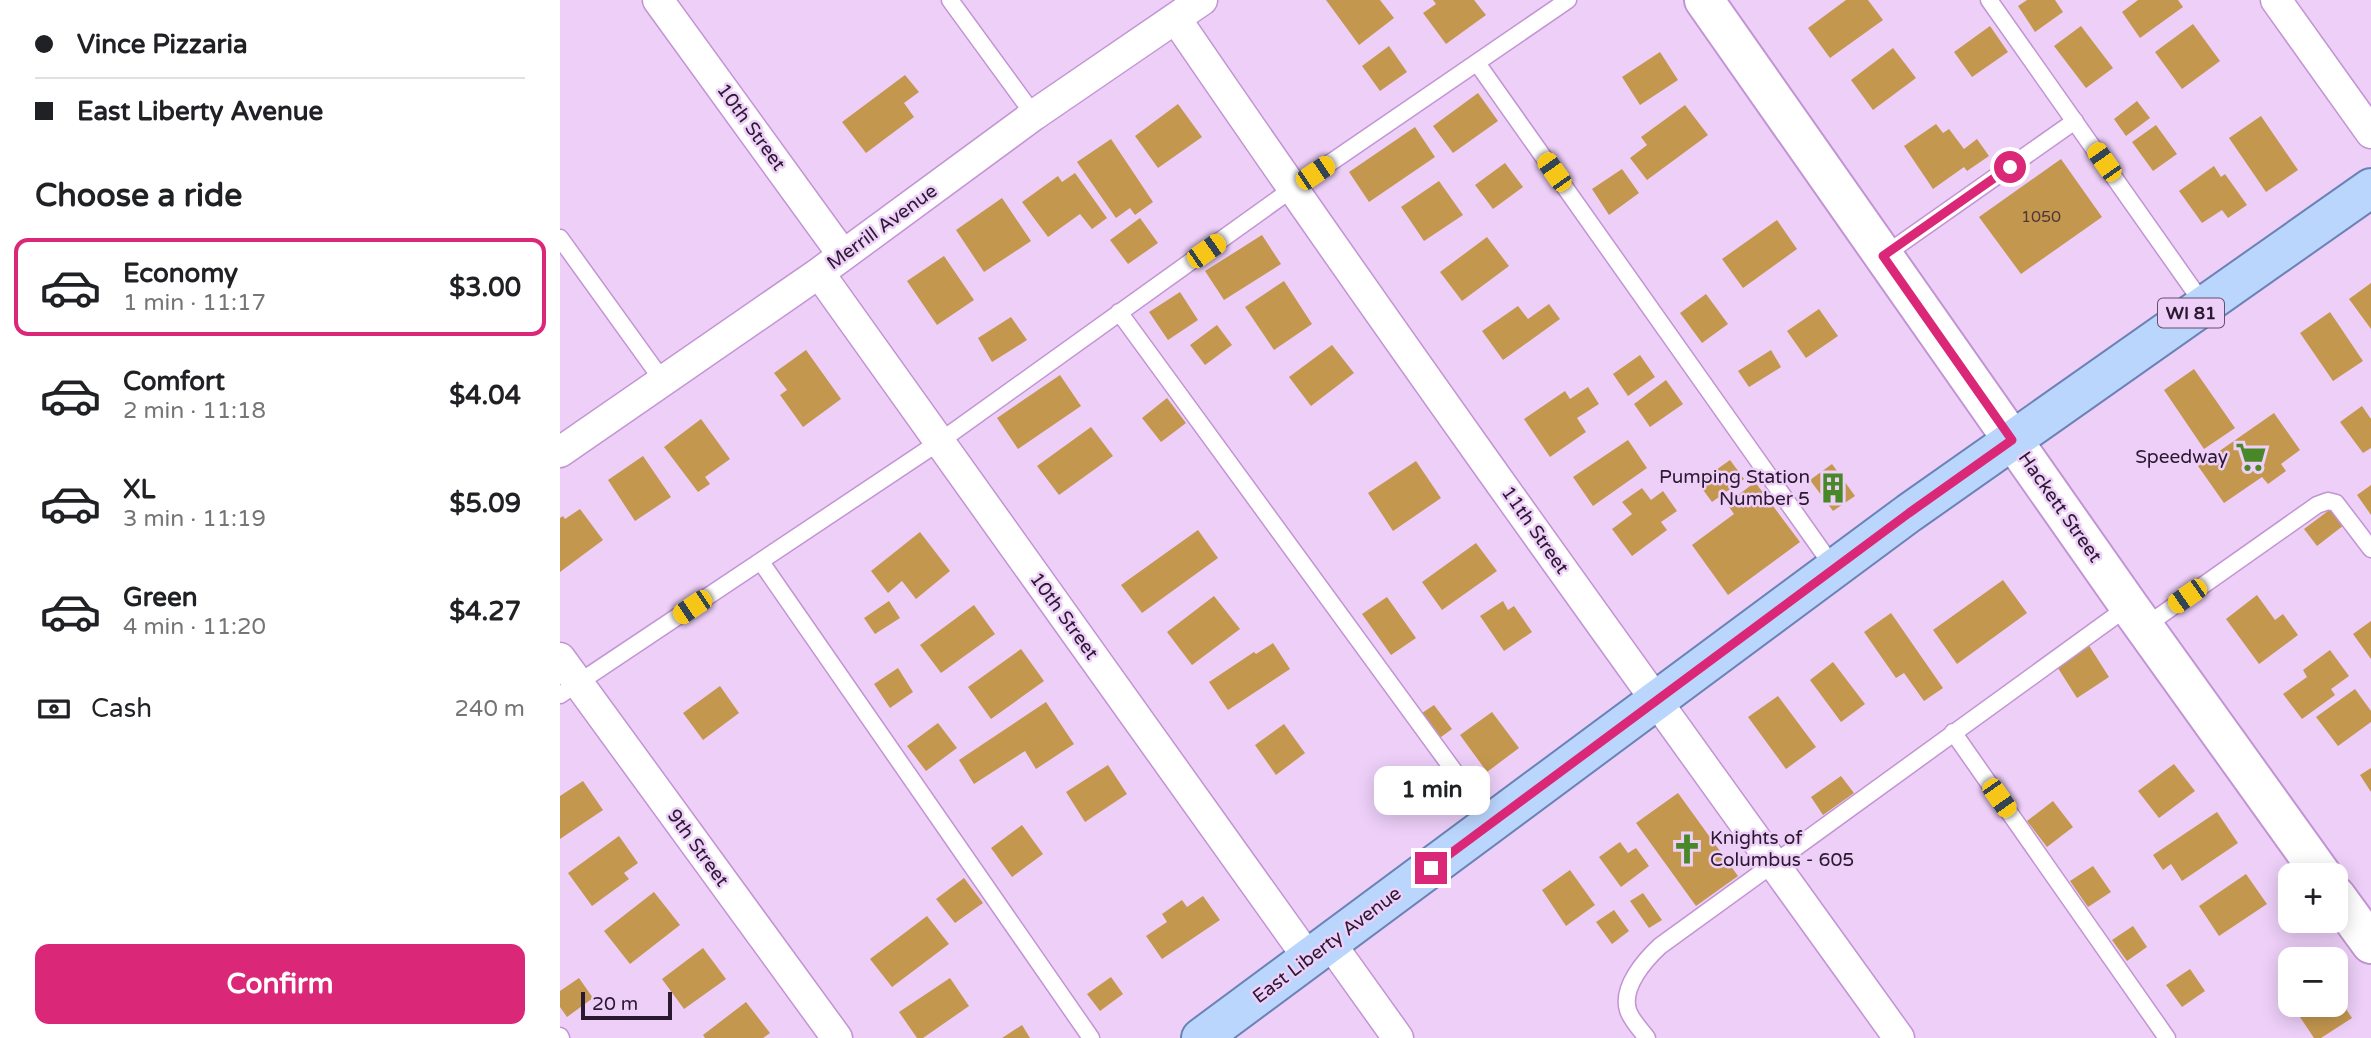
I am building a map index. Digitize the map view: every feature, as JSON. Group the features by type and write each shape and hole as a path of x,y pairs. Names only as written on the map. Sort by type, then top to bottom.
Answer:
{"main road":[{"name":"East Liberty Avenue","path":"1201,1038 1834,568 2371,188"}],"street":[{"name":"10th Street","path":"658,0 843,255"},
{"name":"Merrill Avenue","path":"560,452 819,273 1034,115 1202,0"},
{"name":"Hackett Street","path":"1704,0 2012,440 2313,863"},
{"path":"2276,0 2371,133"},
{"name":"11th Street","path":"1176,19 1292,189 1899,1038"},
{"name":"10th Street","path":"819,273 939,442 1319,951 1398,1038"},
{"name":"9th Street","path":"560,658 569,689 837,1038"},
{"path":"2348,912 2371,944"}],"lane":[{"path":"950,0 1034,115"},
{"path":"569,689 939,442 1292,189 1569,0"},
{"path":"1989,0 2204,305"},
{"path":"1477,63 1834,568"},
{"path":"1883,256 2075,121"},
{"path":"560,239 663,381"},
{"path":"1119,312 1492,823"},
{"path":"1647,1038 1628,1012 1627,1000 1645,960 1660,946 1953,732 2317,505 2328,501 2336,503 2371,549"},
{"path":"761,562 1091,1038"},
{"path":"1953,732 2168,1038"}],"building":[{"path":"1326,0 1380,0 1394,18 1359,45"},
{"path":"1433,0 1474,0 1486,15 1446,44 1423,13 1436,4"},
{"path":"1846,0 1868,0 1883,20 1830,58 1808,28"},
{"path":"2027,0 2055,0 2063,12 2035,32 2018,6"},
{"path":"2138,0 2178,0 2183,7 2140,38 2122,12"},
{"path":"2193,24 2220,61 2182,89 2155,52"},
{"path":"1990,26 2008,52 1972,77 1954,52"},
{"path":"2081,26 2113,68 2086,88 2054,46"},
{"path":"1389,46 1407,72 1380,91 1362,66"},
{"path":"1893,48 1916,78 1873,110 1851,80"},
{"path":"1660,52 1678,80 1640,105 1622,77"},
{"path":"905,75 919,92 904,103 914,117 866,153 842,122"},
{"path":"1478,93 1498,121 1453,153 1433,126"},
{"path":"2137,101 2150,118 2126,136 2114,119"},
{"path":"1178,104 1202,137 1158,168 1135,136"},
{"path":"1685,105 1708,135 1647,180 1630,158 1647,145 1641,137"},
{"path":"2261,116 2298,170 2266,192 2229,138"},
{"path":"1936,124 1943,133 1949,129 1964,149 1977,139 1989,156 1967,171 1964,167 1933,189 1904,146"},
{"path":"2156,125 2177,154 2153,171 2132,142"},
{"path":"1415,127 1435,157 1369,202 1349,172"},
{"path":"1111,139 1153,202 1135,215 1130,208 1116,218 1077,162"},
{"path":"2061,159 2102,217 2021,274 1979,217"},
{"path":"1505,163 1523,187 1493,209 1475,185"},
{"path":"2214,166 2221,177 2225,174 2247,205 2228,218 2222,210 2202,223 2179,191"},
{"path":"1622,169 1639,193 1609,215 1592,189"},
{"path":"1075,173 1107,218 1092,229 1080,214 1048,237 1022,202 1058,176 1062,182"},
{"path":"1439,181 1463,215 1424,241 1401,207"},
{"path":"1002,198 1031,241 984,272 956,230"},
{"path":"1140,218 1158,243 1128,264 1110,240"},
{"path":"1777,220 1797,249 1743,288 1722,259"},
{"path":"1262,235 1281,264 1224,300 1205,271"},
{"path":"1487,237 1509,266 1462,301 1440,272"},
{"path":"944,256 974,300 937,325 907,281"},
{"path":"1284,281 1312,324 1274,350 1245,307"},
{"path":"2371,283 2371,329 2349,299"},
{"path":"1180,292 1198,320 1168,340 1149,312"},
{"path":"1706,294 1728,324 1702,343 1680,313"},
{"path":"1549,304 1560,319 1503,360 1482,331 1518,306 1528,319"},
{"path":"1819,309 1838,336 1806,358 1787,331"},
{"path":"2330,312 2363,361 2333,381 2300,333"},
{"path":"1011,317 1027,340 992,362 978,338"},
{"path":"1217,325 1232,345 1205,365 1190,345"},
{"path":"1332,345 1354,373 1311,406 1289,377"},
{"path":"806,350 841,399 803,427 780,395 787,390 774,373"},
{"path":"1771,350 1781,367 1749,387 1738,371"},
{"path":"1640,355 1655,377 1628,396 1613,374"},
{"name":"Speedway","path":"2194,369 2235,428 2204,449 2164,390"},
{"path":"1060,375 1081,406 1018,449 997,418"},
{"path":"1666,380 1683,404 1650,427 1634,404"},
{"path":"1588,387 1599,404 1577,418 1586,432 1550,457 1524,419 1565,391 1570,399"},
{"path":"1167,398 1186,423 1161,442 1142,418"},
{"path":"2362,406 2371,419 2371,448 2363,453 2340,422"},
{"name":"Speedway","path":"2274,413 2300,450 2281,464 2286,471 2268,484 2262,477 2224,503 2198,466"},
{"path":"701,419 730,459 705,477 710,484 698,492 664,447"},
{"path":"1091,427 1113,456 1059,495 1037,466"},
{"path":"1628,440 1647,468 1593,506 1573,477"},
{"path":"643,456 671,497 635,521 608,480"},
{"path":"1730,460 1744,479 1712,502 1698,483"},
{"path":"1416,461 1441,498 1393,531 1368,493"},
{"name":"Pumping Station Number 5","path":"1832,464 1855,496 1833,511 1810,480"},
{"path":"1755,482 1800,542 1728,595 1692,545 1734,514 1727,504"},
{"path":"2371,485 2371,515 2357,495"},
{"path":"1642,488 1651,500 1663,491 1677,511 1661,522 1667,530 1632,556 1612,529 1632,514 1622,502"},
{"path":"2332,508 2344,525 2317,546 2304,529"},
{"path":"580,509 603,540 560,572 560,518 563,516 565,519"},
{"path":"1198,530 1218,558 1142,613 1121,585"},
{"path":"920,532 950,571 916,599 902,581 888,593 871,571"},
{"path":"1476,543 1497,571 1442,610 1422,582"},
{"path":"2003,580 2027,613 1957,664 1933,630"},
{"path":"2257,595 2275,620 2283,614 2298,635 2259,664 2226,619"},
{"path":"1214,596 1240,629 1192,665 1167,632"},
{"path":"1387,597 1416,638 1391,655 1362,614"},
{"path":"889,601 900,618 875,634 864,618"},
{"path":"1503,601 1508,610 1514,606 1532,632 1504,651 1480,616"},
{"path":"974,605 995,634 941,673 920,645"},
{"path":"1891,613 1943,688 1924,701 1904,673 1896,678 1864,632"},
{"path":"2371,621 2371,659 2353,634"},
{"path":"1273,643 1290,669 1228,710 1209,682 1254,652 1256,654"},
{"path":"2088,644 2109,677 2077,698 2056,665"},
{"path":"1021,649 1044,681 991,719 968,687"},
{"path":"2330,650 2349,676 2331,689 2335,695 2302,719 2283,694 2307,677 2303,670"},
{"path":"1833,662 1865,704 1841,722 1810,680"},
{"path":"898,668 913,692 890,708 874,684"},
{"path":"720,686 739,713 703,740 683,713"},
{"path":"2355,689 2371,711 2371,722 2338,746 2316,717"},
{"path":"1778,696 1816,747 1786,769 1748,717"},
{"path":"1046,702 1074,744 1036,769 1025,751 974,784 959,760"},
{"path":"1434,705 1452,729 1437,740 1419,715"},
{"path":"1492,712 1519,748 1487,772 1460,735"},
{"path":"938,723 957,748 926,771 907,746"},
{"path":"1284,724 1305,753 1276,775 1255,745"},
{"path":"2174,764 2195,791 2159,818 2138,791"},
{"path":"1108,765 1127,794 1085,822 1066,792"},
{"path":"2371,768 2371,792 2360,775"},
{"path":"1841,776 1854,793 1823,815 1811,797"},
{"path":"583,781 603,810 560,839 560,796"},
{"name":"Knights of Columbus - 605","path":"1678,793 1738,876 1696,906 1636,823"},
{"path":"2053,801 2073,827 2047,847 2027,821"},
{"path":"2217,812 2238,843 2182,881 2171,864 2163,870 2153,855"},
{"path":"1022,825 1043,854 1012,877 991,848"},
{"path":"619,836 638,863 624,873 629,879 592,906 568,873"},
{"path":"1620,842 1628,853 1636,848 1649,866 1621,887 1599,857"},
{"path":"2093,866 2111,892 2088,907 2070,881"},
{"path":"1570,870 1595,905 1566,926 1542,890"},
{"path":"2246,874 2267,904 2219,936 2199,906"},
{"path":"964,878 983,903 955,923 936,899"},
{"path":"654,892 680,925 630,964 604,931"},
{"path":"1643,893 1662,920 1649,928 1630,901"},
{"path":"1203,896 1220,920 1162,959 1146,936 1167,922 1162,914 1182,900 1187,907"},
{"path":"1614,910 1629,931 1612,944 1596,922"},
{"path":"927,916 949,944 892,987 870,959"},
{"path":"2133,926 2147,947 2127,961 2112,940"},
{"path":"703,948 726,979 684,1009 662,979"},
{"path":"2190,969 2205,991 2182,1007 2166,985"},
{"path":"1111,977 1123,994 1100,1011 1087,994"},
{"path":"579,978 593,998 567,1017 560,1007 560,991"},
{"path":"950,978 969,1006 923,1038 917,1038 899,1012"},
{"path":"746,1002 770,1033 763,1038 705,1038 703,1035"},
{"path":"2348,1012 2352,1018 2321,1038 2314,1038 2300,1017 2348,1017"},
{"path":"1022,1025 1030,1038 1002,1038"}],"place":[{"name":"Speedway","path":"2251,457"},
{"name":"Pumping Station Number 5","path":"1833,488"},
{"name":"Knights of Columbus - 605","path":"1687,849"}],"route":[{"path":"1431,868 1909,513 2012,440 1883,256 2010,167"}]}
